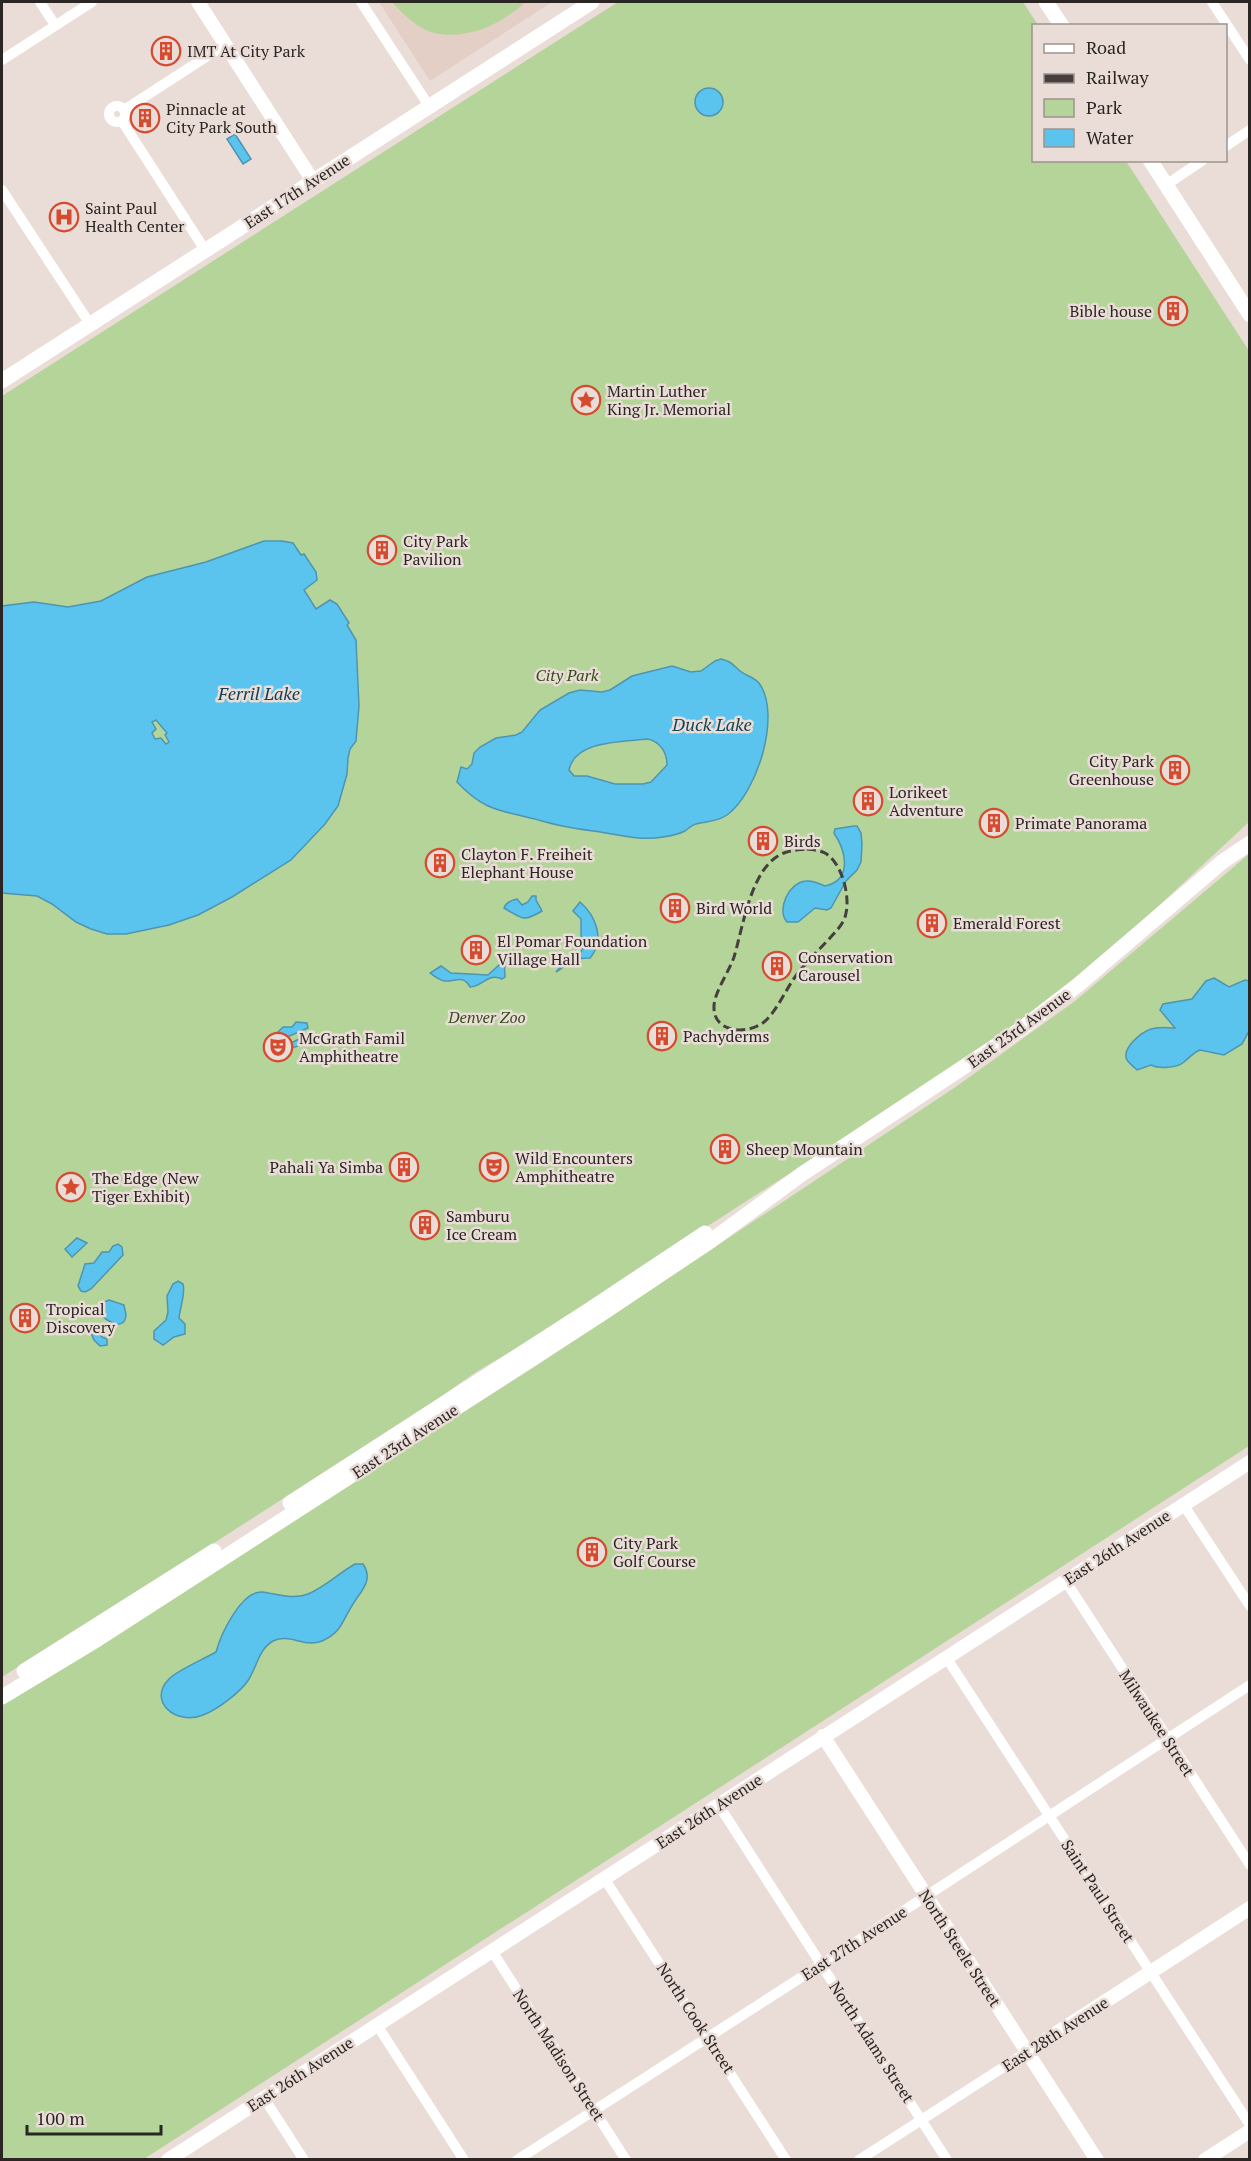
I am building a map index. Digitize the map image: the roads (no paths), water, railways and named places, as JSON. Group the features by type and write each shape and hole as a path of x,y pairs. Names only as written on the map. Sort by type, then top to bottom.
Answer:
{"main road":[{"name":"East 17th Avenue","path":"2,381 592,2"},
{"path":"1046,2 1061,24"},
{"path":"1151,162 1250,315"},
{"name":"East 23rd Avenue","path":"1222,862 1250,830"},
{"name":"East 23rd Avenue","path":"2,1697 158,1600 600,1315 711,1240 802,1174 1040,1016 1222,862 1250,843"},
{"name":"East 23rd Avenue","path":"7,1682 580,1316 702,1234 802,1174"},
{"path":"2,1692 8,1687 7,1682"}],"street":[{"path":"40,2 55,26"},
{"path":"2,60 92,2"},
{"path":"198,2 313,181"},
{"path":"361,2 429,106"},
{"path":"1212,2 1226,24"},
{"path":"1227,25 1250,60"},
{"path":"205,250 123,115 226,44"},
{"path":"1227,145 1250,130"},
{"path":"1166,185 1200,162"},
{"path":"2,190 90,324"},
{"name":"East 26th Avenue","path":"168,2160 1250,1462"},
{"path":"1183,1504 1250,1606"},
{"name":"Milwaukee Street","path":"1065,1580 1250,1865"},
{"name":"Saint Paul Street","path":"946,1658 1250,2125"},
{"name":"East 27th Avenue","path":"517,2160 1250,1685"},
{"name":"North Steele Street","path":"824,1736 1097,2160"},
{"name":"North Adams Street","path":"718,1804 947,2160"},
{"name":"North Cook Street","path":"604,1878 786,2160"},
{"name":"East 28th Avenue","path":"860,2160 1250,1908"},
{"name":"North Madison Street","path":"492,1951 626,2160"},
{"path":"377,2025 464,2160"},
{"path":"264,2098 304,2160"},
{"path":"1205,2160 1250,2131"}],"water":[{"path":"709,88 719,92 723,102 719,112 709,116 699,112 695,102 699,92"},
{"path":"235,134 251,159 243,164 227,139"},
{"name":"Ferril Lake","path":"264,541 293,543 316,572 317,580 304,590 316,609 330,600 337,604 349,623 347,625 356,640 359,706 356,741 350,749 347,774 338,806 325,824 291,860 232,897 198,915 169,925 126,934 107,934 76,922 37,896 2,893 2,606 34,602 68,607 101,601 147,577 206,562","holes":["156,720 167,733 165,735 169,742 166,744 161,738 155,739 152,733 156,729 152,722"]},
{"name":"Duck Lake","path":"721,659 727,661 759,683 765,697 768,714 763,753 756,772 748,790 738,804 723,817 695,824 685,831 671,835 655,838 631,837 564,826 496,809 478,800 457,782 461,767 467,769 472,764 474,753 480,747 496,738 522,732 540,710 569,693 580,690 602,692 610,690 632,676 672,666 691,672 701,671","holes":["648,739 656,742 662,748 667,765 651,782 615,784 587,776 574,776 569,770 573,760 590,748 601,744"]},
{"path":"857,826 861,833 861,862 857,870 846,881 831,908 827,910 815,908 798,922 787,922 783,911 784,904 794,886 809,881 825,886 840,878 844,856 834,833 835,829"},
{"path":"532,896 536,896 542,911 530,917 519,917 504,908 508,903 517,899 522,905"},
{"path":"580,902 594,920 597,928 595,951 590,958 571,961 556,972 562,965 557,963 561,959 581,952 584,946 581,919 573,911"},
{"path":"510,955 524,959 518,966 511,962 506,964 505,977 502,979 489,978 470,987 465,981 442,980 430,973 441,966 451,973 488,975"},
{"path":"1214,978 1229,987 1245,980 1249,981 1249,1031 1242,1044 1224,1055 1200,1050 1177,1066 1151,1065 1137,1070 1127,1060 1126,1055 1133,1041 1151,1029 1175,1028 1160,1010 1163,1004 1192,999 1206,981"},
{"path":"296,1022 307,1023 308,1028 287,1037 285,1041 287,1045 309,1034 313,1041 286,1050 280,1043 278,1032 283,1027 292,1027"},
{"path":"77,1238 87,1243 72,1257 65,1249"},
{"path":"118,1244 122,1247 123,1255 91,1289 81,1291 78,1286 85,1264 94,1263 102,1252 109,1252 113,1246"},
{"path":"178,1281 184,1287 179,1318 185,1324 185,1334 174,1337 163,1345 154,1339 154,1331 166,1320 167,1296 173,1284"},
{"path":"109,1300 124,1305 125,1321 117,1324 98,1313 96,1309"},
{"path":"94,1327 102,1337 107,1339 107,1345 100,1346 94,1340 90,1331"},
{"path":"355,1564 363,1564 367,1580 341,1625 329,1638 315,1643 279,1639 268,1644 246,1684 229,1700 209,1713 193,1718 183,1717 175,1714 163,1703 161,1695 163,1687 169,1679 216,1652 227,1625 247,1598 262,1592 291,1597 302,1596 320,1588"}],"railway":[{"path":"807,849 825,853 836,864 846,889 847,906 844,919 838,929 798,973 774,1011 764,1022 749,1029 726,1027 715,1016 714,1002 734,957 756,884 773,860 787,852 807,849"}],"place":[{"name":"IMT At City Park","path":"166,51"},
{"name":"Pinnacle at City Park South","path":"145,118"},
{"name":"Saint Paul Health Center","path":"64,217"},
{"name":"Bible house","path":"1173,311"},
{"name":"Martin Luther King Jr. Memorial","path":"586,400"},
{"name":"City Park Pavilion","path":"382,550"},
{"name":"City Park Greenhouse","path":"1175,770"},
{"name":"Lorikeet Adventure","path":"868,801"},
{"name":"Primate Panorama","path":"994,823"},
{"name":"Birds","path":"763,841"},
{"name":"Clayton F. Freiheit Elephant House","path":"440,863"},
{"name":"Bird World","path":"675,908"},
{"name":"Emerald Forest","path":"932,923"},
{"name":"El Pomar Foundation Village Hall","path":"476,950"},
{"name":"Conservation Carousel","path":"777,966"},
{"name":"Pachyderms","path":"662,1036"},
{"name":"McGrath Famil Amphitheatre","path":"278,1047"},
{"name":"Sheep Mountain","path":"725,1149"},
{"name":"Pahali Ya Simba","path":"404,1167"},
{"name":"Wild Encounters Amphitheatre","path":"494,1167"},
{"name":"The Edge (New Tiger Exhibit)","path":"71,1187"},
{"name":"Samburu Ice Cream","path":"425,1225"},
{"name":"Tropical Discovery","path":"25,1318"},
{"name":"City Park Golf Course","path":"592,1552"}],"park label":[{"name":"City Park","path":"567,675"},
{"name":"Denver Zoo","path":"487,1017"}]}
